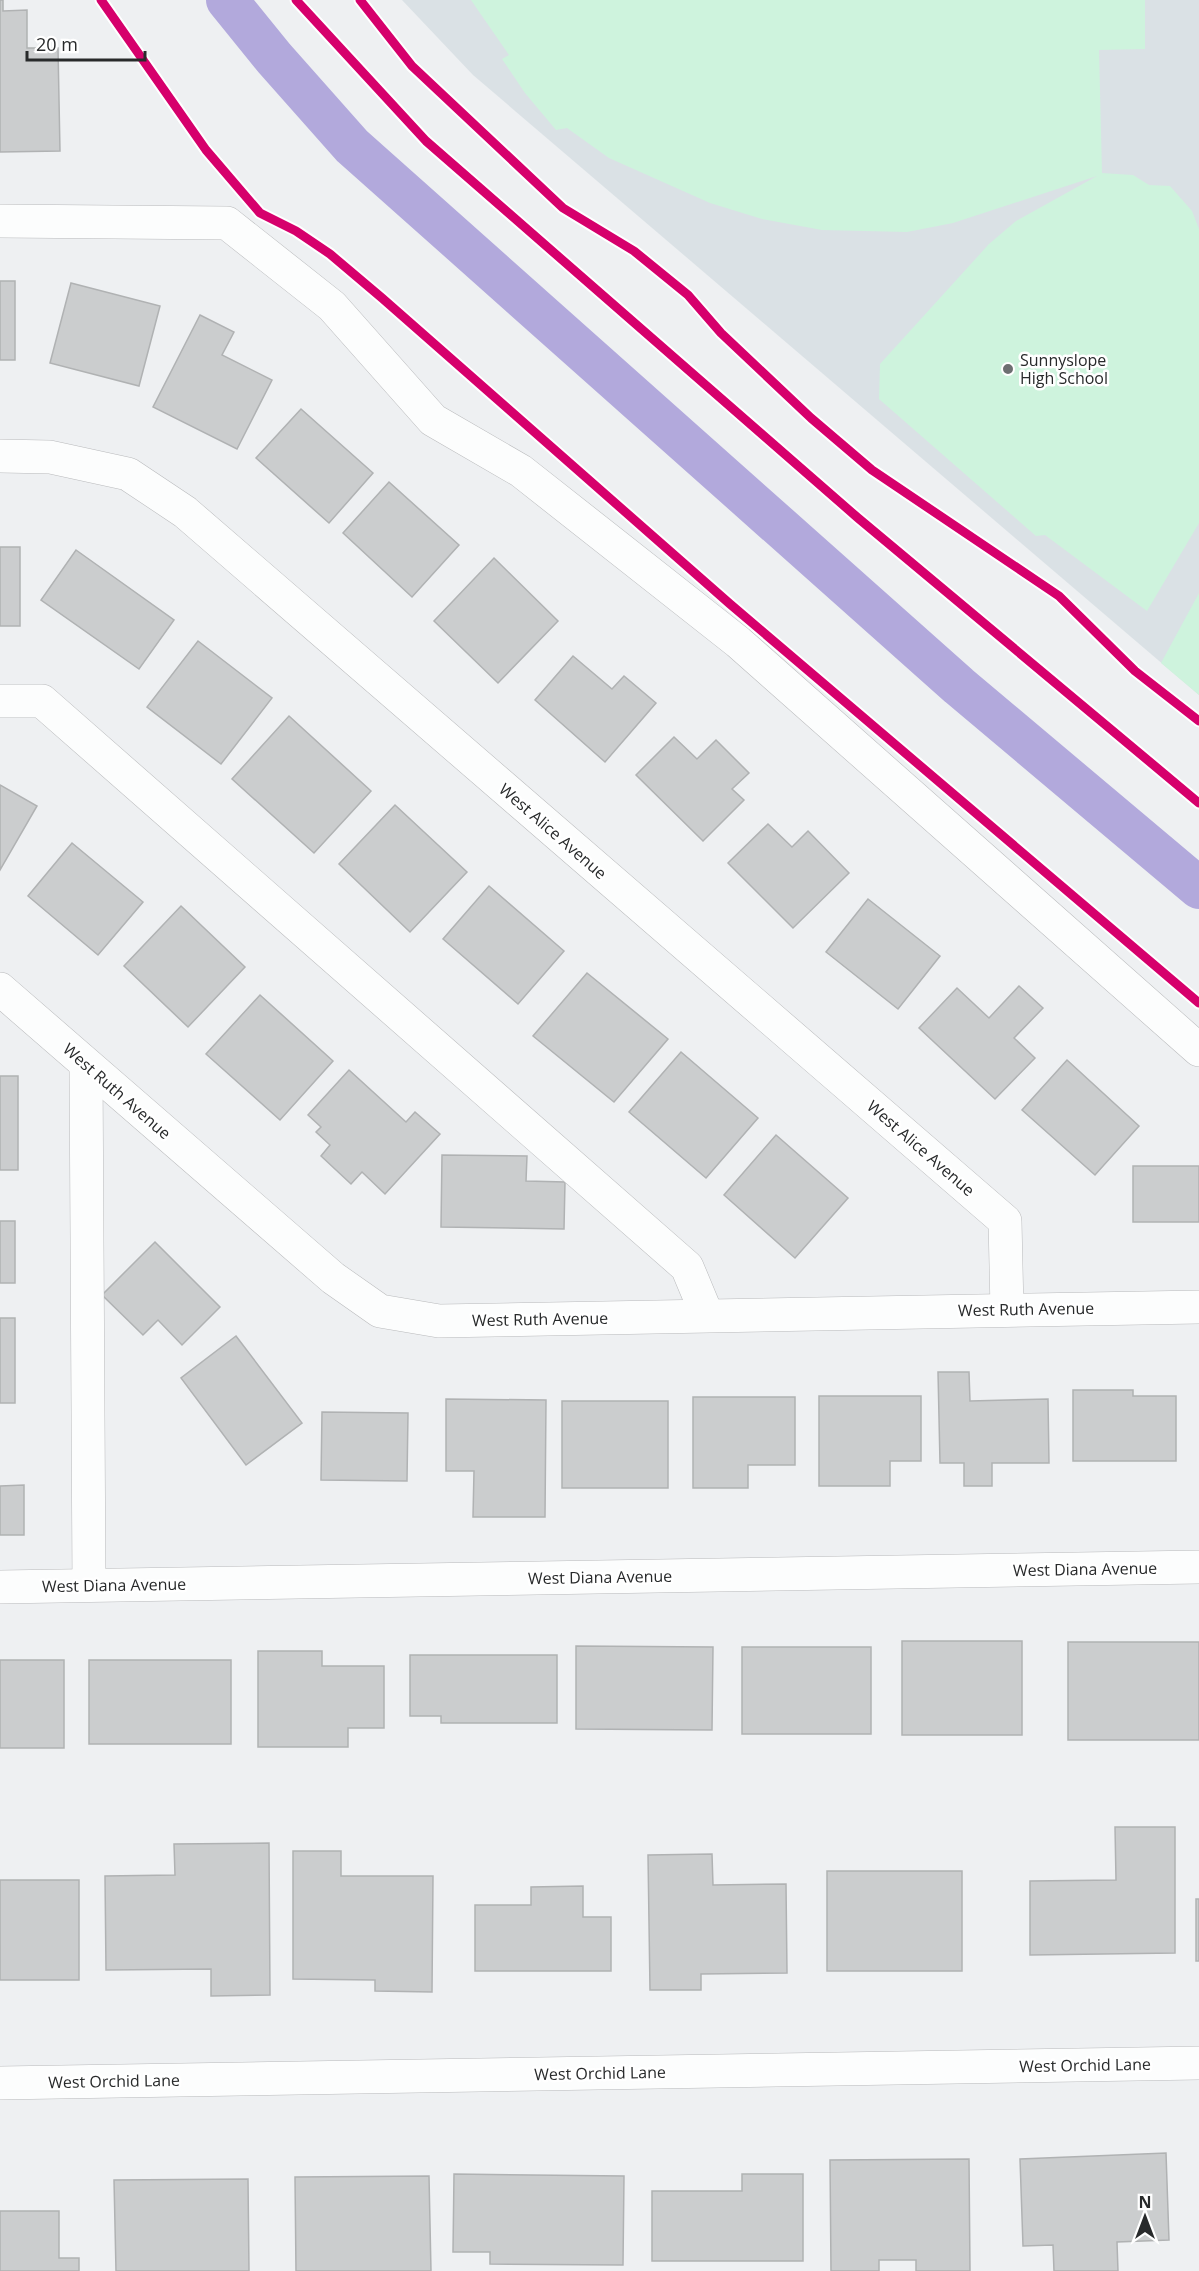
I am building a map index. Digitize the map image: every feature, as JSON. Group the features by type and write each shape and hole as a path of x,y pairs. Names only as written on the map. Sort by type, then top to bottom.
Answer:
{"street":[{"path":"0,221 227,223 332,306 433,420 521,471 738,642 1199,1050"},
{"name":"West Alice Avenue","path":"0,456 50,457 128,474 185,512 1005,1221 1007,1310"},
{"path":"0,701 42,701 687,1268 707,1315"},
{"name":"West Ruth Avenue","path":"0,989 333,1278 380,1311 439,1321 1199,1307"},
{"path":"86,1065 88,1585"},
{"name":"West Diana Avenue","path":"0,1587 1199,1567"},
{"name":"West Orchid Lane","path":"0,2083 1199,2063"}],"shaded area":[{"name":"Sunnyslope High School","path":"402,0 1199,0 1199,695 473,75"}],"green space":[{"name":"Sunnyslope High School","path":"471,0 1145,0 1145,49 1099,50 1102,173 1133,175 1149,185 1170,186 1192,211 1199,229 1199,523 1147,611 1045,535 1036,536 879,399 880,364 989,244 1016,221 1097,176 953,223 907,232 822,230 762,219 710,203 609,158 567,128 556,130 525,93 502,59 509,55"},
{"path":"1199,593 1199,695 1161,663"}],"building":[{"path":"0,0 3,0 3,11 27,10 27,48 58,48 60,151 0,152"},
{"path":"0,281 15,281 15,360 0,360"},
{"path":"71,283 160,306 139,386 50,363"},
{"path":"200,315 234,332 222,355 272,380 237,449 153,407"},
{"path":"301,409 373,473 329,523 256,458"},
{"path":"389,482 459,545 412,597 343,533"},
{"path":"0,547 20,547 20,626 0,626"},
{"path":"76,550 174,620 139,669 41,600"},
{"path":"494,558 558,621 498,683 434,621"},
{"path":"198,641 272,698 221,764 147,707"},
{"path":"573,656 612,689 624,676 656,703 605,762 535,700"},
{"path":"289,716 371,791 314,853 232,779"},
{"path":"674,737 697,759 716,740 749,773 732,789 744,800 703,841 636,775"},
{"path":"0,785 37,806 0,870"},
{"path":"395,805 467,872 410,932 339,864"},
{"path":"768,824 792,847 808,831 849,873 793,928 728,863"},
{"path":"72,843 143,902 98,955 28,896"},
{"path":"489,886 564,951 518,1004 443,939"},
{"path":"868,899 940,956 898,1009 826,952"},
{"path":"181,906 245,967 188,1027 124,966"},
{"path":"587,973 668,1039 614,1102 533,1036"},
{"path":"1019,986 1043,1008 1014,1038 1035,1058 995,1099 919,1028 957,988 989,1018"},
{"path":"260,995 333,1061 280,1120 206,1054"},
{"path":"681,1052 758,1118 706,1178 629,1112"},
{"path":"1067,1060 1139,1126 1095,1175 1022,1110"},
{"path":"349,1070 406,1122 415,1112 440,1134 385,1194 362,1172 351,1184 321,1156 330,1145 316,1132 321,1127 308,1115"},
{"path":"0,1076 18,1076 18,1170 0,1170"},
{"path":"776,1135 848,1198 795,1258 724,1195"},
{"path":"442,1155 527,1156 526,1181 565,1182 564,1229 441,1227"},
{"path":"1133,1166 1199,1166 1199,1222 1133,1222"},
{"path":"0,1221 15,1221 15,1283 0,1283"},
{"path":"155,1242 220,1307 182,1345 158,1320 143,1335 102,1295"},
{"path":"0,1318 15,1318 15,1403 0,1403"},
{"path":"236,1336 302,1423 246,1465 181,1378"},
{"path":"938,1372 969,1372 970,1401 1048,1399 1049,1463 992,1463 992,1486 964,1486 964,1463 940,1463"},
{"path":"1073,1390 1133,1390 1133,1396 1176,1396 1176,1461 1073,1461"},
{"path":"819,1396 921,1396 921,1461 890,1461 890,1486 819,1486"},
{"path":"693,1397 795,1397 795,1465 748,1465 748,1488 693,1488"},
{"path":"446,1399 546,1400 545,1517 473,1517 474,1471 446,1471"},
{"path":"562,1401 668,1401 668,1488 562,1488"},
{"path":"322,1412 408,1413 407,1481 321,1480"},
{"path":"24,1485 24,1535 0,1535 0,1486"},
{"path":"902,1641 1022,1641 1022,1735 902,1735"},
{"path":"1068,1642 1199,1642 1199,1740 1068,1740"},
{"path":"576,1646 713,1647 712,1730 576,1729"},
{"path":"742,1647 871,1647 871,1734 742,1734"},
{"path":"258,1651 322,1651 322,1666 384,1666 384,1728 348,1728 348,1747 258,1747"},
{"path":"410,1655 557,1655 557,1723 441,1723 441,1716 410,1716"},
{"path":"0,1660 64,1660 64,1748 0,1748"},
{"path":"89,1660 231,1660 231,1744 89,1744"},
{"path":"1115,1827 1175,1827 1175,1953 1030,1955 1030,1881 1116,1880"},
{"path":"269,1843 270,1995 211,1996 211,1969 106,1970 105,1876 175,1875 174,1844"},
{"path":"293,1851 341,1851 341,1876 433,1876 432,1992 375,1991 375,1980 293,1979"},
{"path":"712,1854 713,1885 786,1884 787,1973 701,1974 701,1990 650,1990 648,1855"},
{"path":"827,1871 962,1871 962,1971 827,1971"},
{"path":"0,1880 79,1880 79,1980 0,1980"},
{"path":"583,1886 583,1917 611,1917 611,1971 475,1971 475,1905 531,1905 531,1887"},
{"path":"1196,1899 1199,1899 1199,1961 1196,1961"},
{"path":"1166,2153 1169,2240 1117,2242 1118,2271 1054,2271 1053,2245 1023,2246 1020,2159"},
{"path":"969,2159 970,2271 916,2271 916,2260 879,2260 879,2271 831,2271 830,2160"},
{"path":"454,2174 624,2176 623,2265 490,2264 490,2252 453,2252"},
{"path":"742,2174 803,2174 803,2261 652,2261 652,2191 742,2191"},
{"path":"429,2176 431,2271 296,2271 295,2177"},
{"path":"248,2179 249,2271 116,2271 114,2180"},
{"path":"0,2211 59,2211 59,2258 79,2258 79,2271 0,2271"}],"waterway":[{"path":"227,0 274,58 352,146 959,686 1199,888"}],"cycle path":[{"path":"101,0 206,150 260,213 296,231 330,254 730,604 1199,1003"},
{"path":"296,0 426,141 858,518 1199,803"},
{"path":"360,0 412,66 563,208 634,251 688,295 721,333 811,418 872,470 1059,596 1135,671 1199,721"}],"place":[{"name":"Sunnyslope High School","path":"1008,369"}]}
